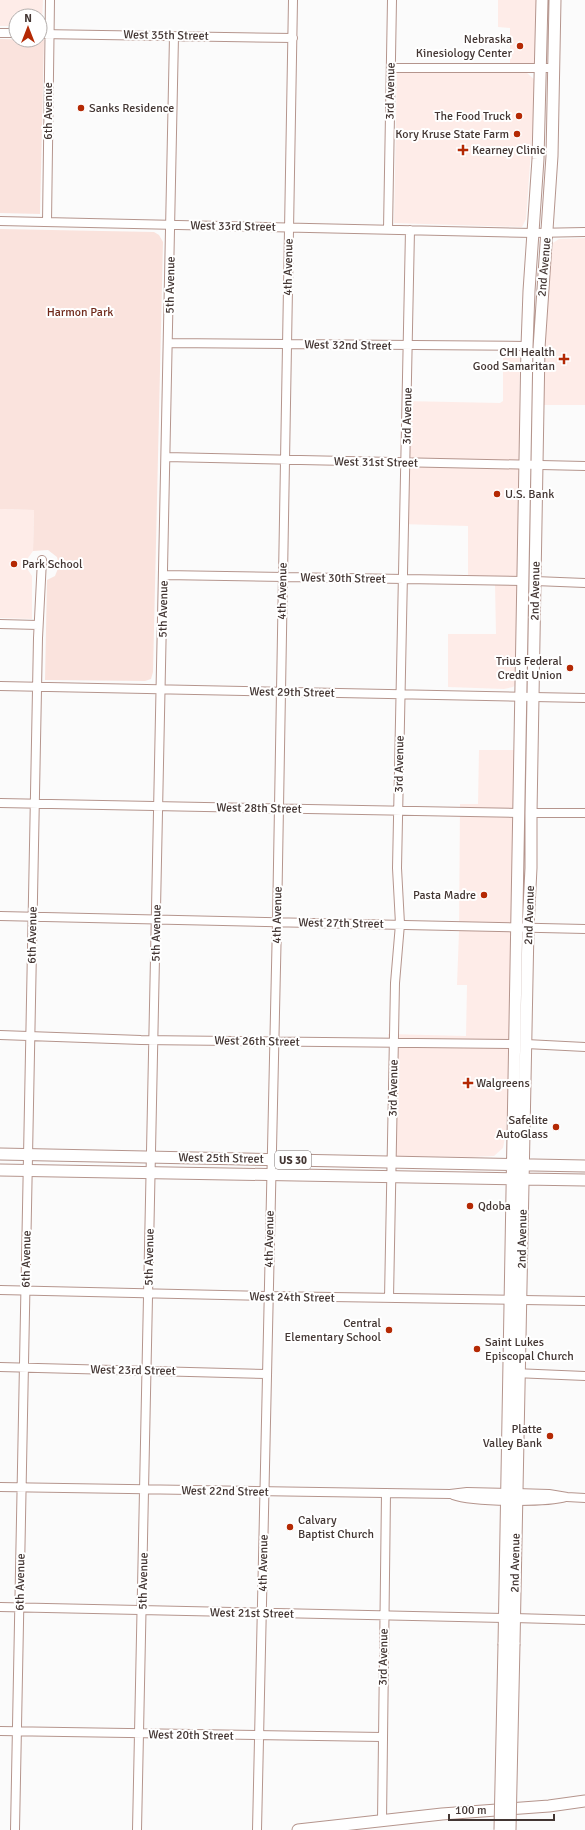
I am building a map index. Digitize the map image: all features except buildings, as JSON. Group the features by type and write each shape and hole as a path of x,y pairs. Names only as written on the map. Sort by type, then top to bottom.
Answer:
{"main road":[{"name":"2nd Avenue","path":"514,1373 509,1300 527,346 529,291 534,233 541,68 542,0"},
{"name":"2nd Avenue","path":"510,1830 509,1618 511,1497 514,1373 521,1300 528,928 531,868 539,348 552,156 554,0"},
{"name":"West 25th Street","path":"0,1154 585,1166"},
{"name":"West 25th Street","path":"0,1170 585,1180"},
{"name":"2nd Avenue","path":"500,1830 509,1644"},
{"path":"298,1830 585,1802"}],"street":[{"name":"6th Avenue","path":"47,222 50,0"},
{"name":"4th Avenue","path":"257,1830 267,1296 277,922 293,0"},
{"name":"3rd Avenue","path":"388,229 392,0"},
{"name":"West 35th Street","path":"49,34 293,38"},
{"name":"5th Avenue","path":"137,1830 174,36"},
{"path":"391,68 554,68"},
{"name":"West 33rd Street","path":"0,221 534,233 585,232"},
{"name":"3rd Avenue","path":"389,1298 395,983 400,924 397,868 409,345 410,230"},
{"name":"West 32nd Street","path":"168,342 527,346"},
{"name":"West 31st Street","path":"166,457 585,466"},
{"name":"6th Avenue","path":"15,1830 38,625 42,560"},
{"name":"West 30th Street","path":"164,575 523,581"},
{"path":"535,581 585,583"},
{"path":"0,624 38,625"},
{"name":"West 29th Street","path":"0,686 585,698"},
{"name":"West 28th Street","path":"0,803 518,813"},
{"path":"531,813 585,814"},
{"name":"West 27th Street","path":"0,916 585,929"},
{"name":"West 26th Street","path":"0,1035 154,1040 514,1044"},
{"path":"526,1044 585,1047"},
{"name":"West 24th Street","path":"0,1290 585,1301"},
{"name":"West 23rd Street","path":"0,1367 266,1374"},
{"path":"514,1373 585,1376"},
{"name":"West 22nd Street","path":"0,1487 450,1494 467,1492 549,1501 567,1497 585,1498"},
{"name":"3rd Avenue","path":"382,1821 383,1615 386,1493"},
{"name":"West 21st Street","path":"0,1607 585,1620"},
{"name":"West 20th Street","path":"0,1731 382,1737"}],"shaded area":[{"path":"0,0 43,0 43,8 8,8 8,26 0,26"},
{"path":"498,0 536,0 536,63 510,63 510,28 498,27"},
{"name":"Kearney Clinic","path":"397,69 527,73 536,81 526,219 522,227 394,223"},
{"name":"CHI Health Good Samaritan","path":"585,238 585,405 542,405 544,314 553,243 559,239"},
{"path":"503,353 518,354 520,359 516,684 513,687 504,689 448,687 448,634 496,634 495,585 468,583 468,526 400,524 404,401 500,403 503,401"},
{"name":"Park School","path":"0,509 34,510 33,551 28,558 28,570 32,576 32,619 0,618"},
{"path":"479,750 515,750 509,1071 506,1132 503,1148 494,1156 386,1156 388,1152 390,1056 388,1034 466,1036 467,985 457,985 460,804 478,804"}],"green space":[{"path":"0,39 8,39 8,48 44,48 40,214 0,213"},
{"name":"Harmon Park","path":"0,229 154,232 159,235 163,242 153,672 151,679 145,681 45,680 47,580 55,576 59,566 57,557 48,550 33,551 34,510 0,509"}],"place":[{"name":"Nebraska Kinesiology Center","path":"520,46"},
{"name":"Sanks Residence","path":"81,108"},
{"name":"The Food Truck","path":"519,116"},
{"name":"Kory Kruse State Farm","path":"517,134"},
{"name":"Kearney Clinic","path":"463,150"},
{"name":"CHI Health Good Samaritan","path":"564,359"},
{"name":"U.S. Bank","path":"497,494"},
{"name":"Park School","path":"14,564"},
{"name":"Trius Federal Credit Union","path":"570,668"},
{"name":"Pasta Madre","path":"484,895"},
{"name":"Walgreens","path":"468,1083"},
{"name":"Safelite AutoGlass","path":"556,1127"},
{"name":"Qdoba","path":"470,1206"},
{"name":"Central Elementary School","path":"389,1330"},
{"name":"Saint Lukes Episcopal Church","path":"477,1349"},
{"name":"Platte Valley Bank","path":"550,1436"},
{"name":"Calvary Baptist Church","path":"290,1527"}]}
